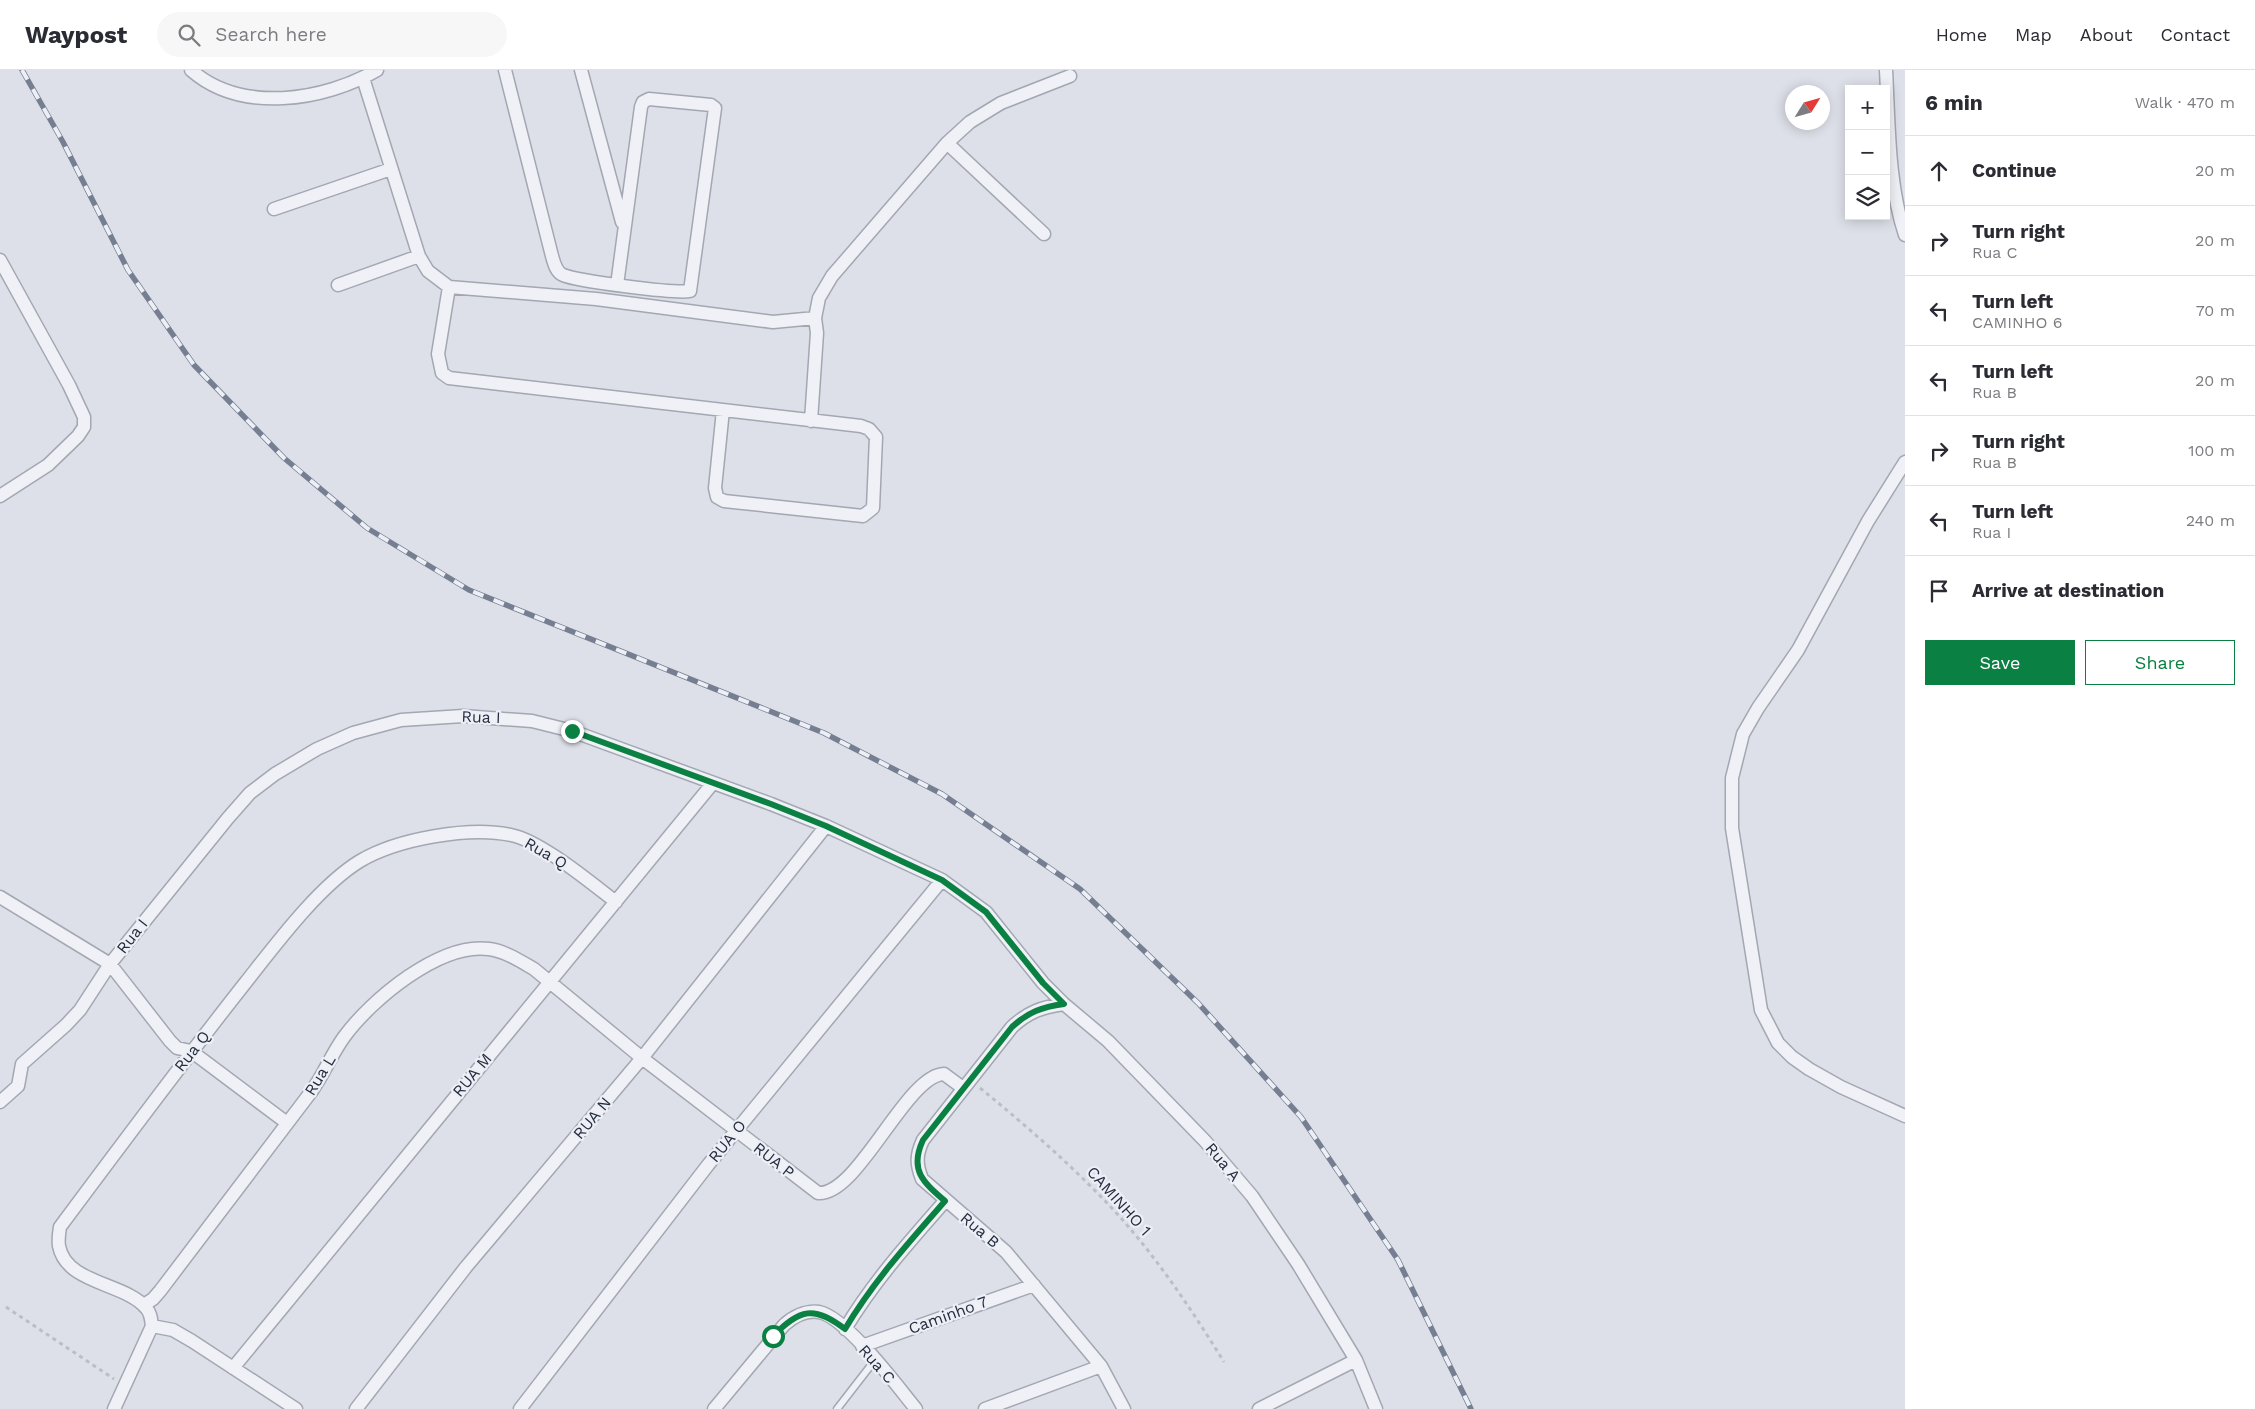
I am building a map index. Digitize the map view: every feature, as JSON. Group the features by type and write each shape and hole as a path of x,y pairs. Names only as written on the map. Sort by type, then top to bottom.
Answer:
{"street":[{"path":"192,70 213,84 234,92 275,98 323,93 363,78 377,70"},
{"path":"505,70 556,268 563,275 617,285 684,292 692,289 716,110 713,106 649,99 643,102 623,228 617,285"},
{"path":"581,70 623,228"},
{"path":"1886,70 1893,179 1899,217 1905,235"},
{"path":"812,421 817,333 815,318 819,298 832,276 947,143 986,110 1070,76"},
{"path":"363,78 419,256 428,271 448,287 596,299 773,322 815,318"},
{"path":"947,143 1044,234"},
{"path":"274,209 391,169"},
{"path":"338,285 419,256"},
{"path":"0,260 84,416 84,427 78,436 48,465 0,496"},
{"path":"448,287 438,354 442,373 449,378 723,410 812,421 860,426 869,429 876,437 873,508 863,516 724,501 717,496 715,488 723,410"},
{"path":"1905,462 1868,521 1798,650 1758,708 1743,734 1732,778 1732,828 1761,1010 1778,1043 1792,1057 1809,1069 1841,1087 1905,1116"},
{"name":"Rua I","path":"0,1102 18,1086 22,1064 63,1028 80,1010 110,964 250,793 274,774 316,749 354,733 401,720 431,717 500,717 532,721 572,731 826,826 942,880 986,912 1053,994"},
{"name":"RUA M","path":"232,1368 713,783"},
{"name":"RUA N","path":"356,1409 466,1267 642,1058 826,826"},
{"name":"Rua Q","path":"144,1304 75,1270 63,1257 59,1246 60,1227 191,1051 283,937 337,879 360,862 391,848 466,833 493,832 513,835 529,842 571,868 616,902"},
{"name":"RUA O","path":"520,1409 736,1130 942,880"},
{"path":"0,897 110,964 161,1032 177,1048 191,1051 287,1123"},
{"name":"Rua L","path":"144,1304 153,1299 160,1291 312,1092 333,1054 357,1020 402,980 420,969 459,952 490,949 517,959 550,981"},
{"name":"RUA P","path":"550,981 642,1058 813,1190 827,1192 841,1184 851,1174 894,1117 934,1077 944,1074 967,1084"},
{"name":"Rua A","path":"1053,994 1115,1048 1205,1140 1252,1196 1298,1264 1356,1360 1376,1409"},
{"name":"Rua B","path":"1064,1004 1044,1006 1026,1014 1012,1027 923,1140 917,1153 917,1166 922,1180 1006,1252 1101,1366 1124,1409"},
{"path":"845,1329 863,1298 887,1267 945,1201"},
{"name":"Caminho 7","path":"862,1346 1034,1285"},
{"path":"114,1409 152,1326 150,1314 144,1304"},
{"name":"Rua C","path":"714,1409 773,1336 795,1316 819,1312 830,1317 845,1329 875,1360 916,1409"},
{"path":"152,1326 173,1330 296,1409"},
{"path":"1259,1409 1356,1360"},
{"path":"985,1409 1101,1366"}],"lane":[{"path":"837,1409 875,1360"}],"path":[{"name":"CAMINHO 1","path":"967,1084 1050,1147 1107,1203 1132,1231 1179,1293 1224,1362"},
{"path":"6,1307 125,1386"}],"railway":[{"path":"22,70 63,142 128,270 194,365 284,458 367,528 469,590 824,733 942,794 1080,889 1198,1003 1301,1117 1398,1260 1471,1409"}],"route":[{"path":"572,731 826,826 942,880 957,889 986,912 1005,933 1021,957 1043,983 1064,1004 1044,1006 1026,1014 1012,1027 923,1140 917,1153 917,1166 922,1180 945,1201 887,1267 863,1298 845,1329 830,1317 819,1312 808,1313 795,1316 773,1336"}]}
